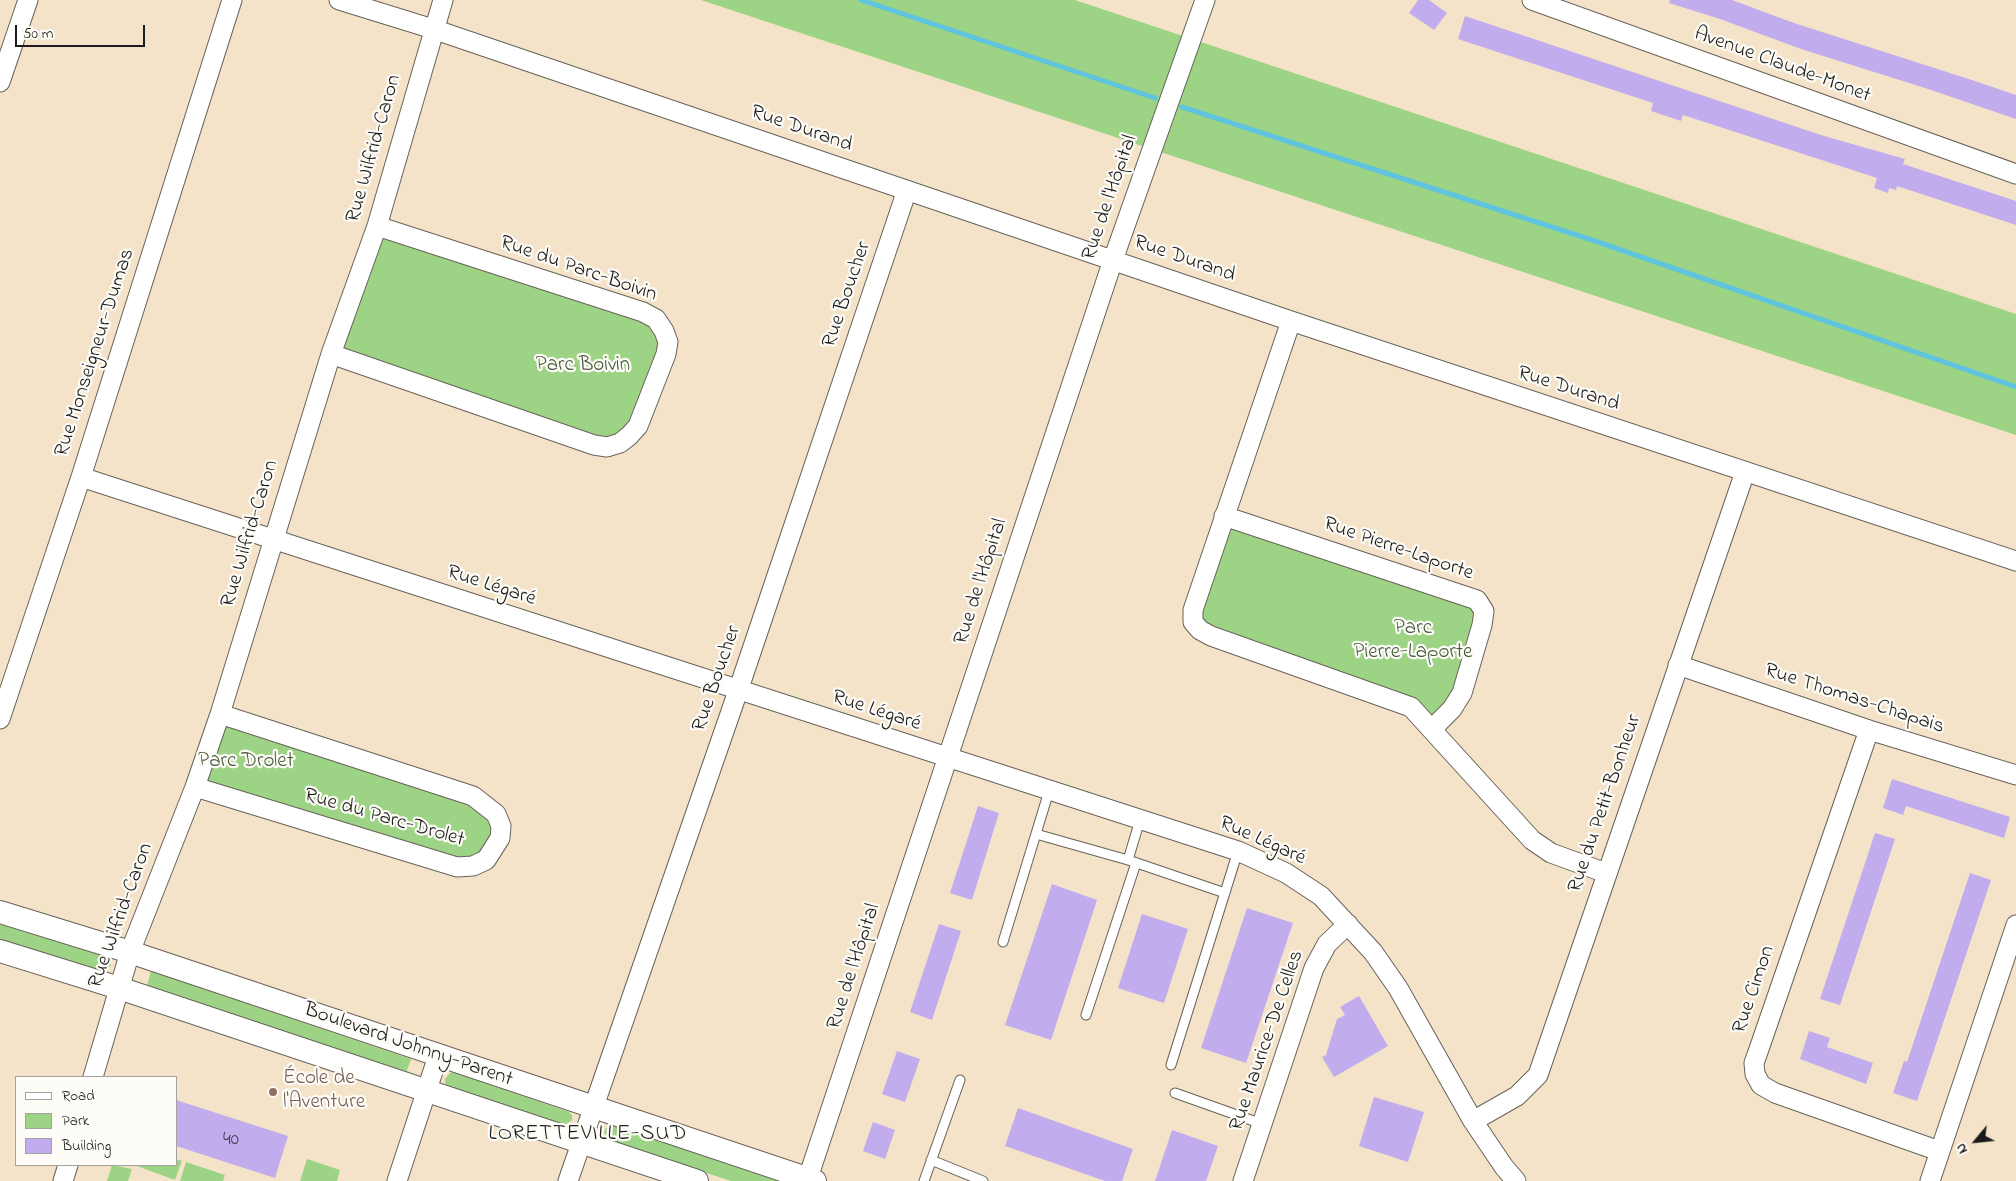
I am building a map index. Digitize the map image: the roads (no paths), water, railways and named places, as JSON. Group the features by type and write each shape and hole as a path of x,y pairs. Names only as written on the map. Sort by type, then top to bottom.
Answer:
{"street":[{"path":"0,82 28,0"},
{"name":"Rue Monseigneur-Dumas","path":"0,719 81,477 232,0"},
{"name":"Rue Durand","path":"339,0 433,30 1291,321 2016,561"},
{"name":"Rue Wilfrid-Caron","path":"93,1076 130,952 195,787 220,714 331,354 377,226 443,0"},
{"name":"Rue de l'Hôpital","path":"810,1180 947,758 1113,260 1205,0"},
{"name":"Avenue Claude-Monet","path":"1532,0 2016,174"},
{"name":"Rue Boucher","path":"568,1181 738,691 907,190"},
{"name":"Rue du Parc-Boivin","path":"331,354 594,445 607,447 620,443 638,426 666,354 668,342 664,331 656,320 642,312 377,226"},
{"path":"1291,321 1193,610 1193,622 1200,630 1211,636 1411,707 1532,840 1551,853 1606,873"},
{"name":"Rue du Petit-Bonheur","path":"1473,1121 1517,1096 1538,1075 1745,472"},
{"name":"Rue Légaré","path":"81,477 1238,852 1286,873 1321,896 1373,952 1398,988 1473,1121 1504,1167 1516,1181"},
{"name":"Rue Pierre-Laporte","path":"1224,516 1478,600 1484,612 1482,625 1462,693 1452,709 1432,728"},
{"name":"Rue Thomas-Chapais","path":"1678,665 1869,730 2016,775"},
{"name":"Rue du Parc-Drolet","path":"195,787 457,867 472,866 486,860 500,838 501,826 496,814 472,796 220,714"},
{"name":"Rue Cimon","path":"1869,730 1754,1063 1755,1074 1761,1084 1775,1093 1939,1151"},
{"name":"Boulevard Johnny-Parent","path":"0,912 130,952 810,1180"},
{"name":"Rue Maurice-De Celles","path":"1243,1181 1314,968 1327,944 1348,924"},
{"path":"1930,1181 2016,925"},
{"name":"Boulevard Johnny-Parent","path":"0,951 119,988 696,1181"},
{"path":"397,1181 438,1056"},
{"path":"63,1181 68,1166"}],"lane":[{"path":"1003,942 1049,791"},
{"path":"1086,1015 1132,861 1140,820"},
{"path":"1036,834 1132,861 1225,893"},
{"path":"1172,1066 1238,852"},
{"path":"924,1181 960,1080"},
{"path":"1175,1093 1262,1124"},
{"path":"931,1160 983,1181"}],"waterway":[{"path":"861,0 1155,98"},
{"path":"1182,107 1595,241 2016,387"}],"place":[{"name":"École de l'Aventure","path":"273,1092"}],"district":[{"name":"LORETTEVILLE-SUD","path":"588,1135"}],"park label":[{"name":"Parc Boivin","path":"583,367"},
{"name":"Parc Pierre-Laporte","path":"1413,642"},
{"name":"Parc Drolet","path":"246,763"}]}
